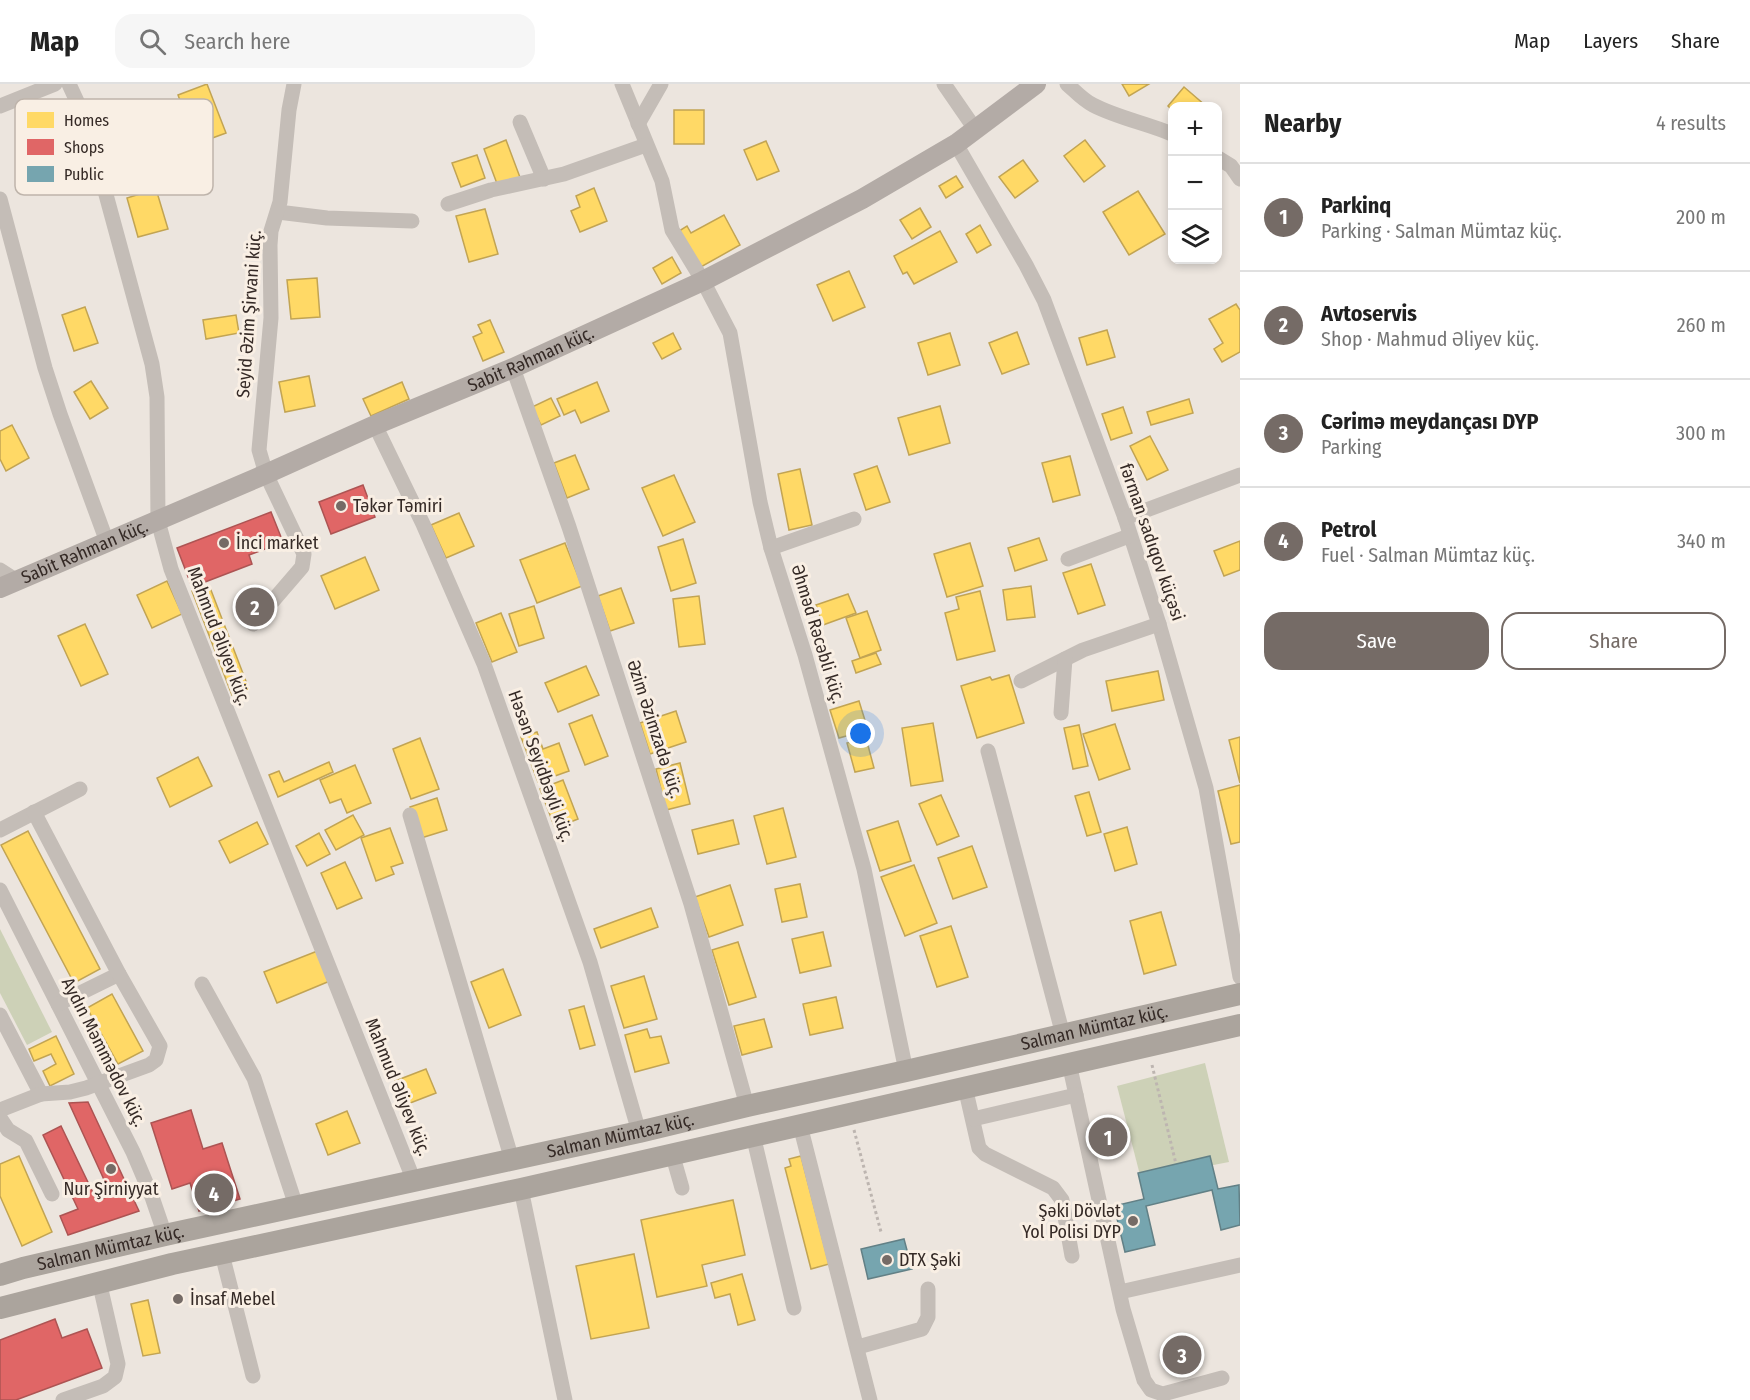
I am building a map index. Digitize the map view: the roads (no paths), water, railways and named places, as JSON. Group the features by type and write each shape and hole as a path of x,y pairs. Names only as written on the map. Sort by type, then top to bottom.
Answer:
{"highway":[{"name":"Salman Mümtaz küç.","path":"0,1275 165,1235 639,1132 1240,994"},
{"path":"0,1308 172,1264 520,1189 1240,1025"},
{"path":"1063,1035 1069,1063"},
{"path":"512,1160 520,1189"},
{"path":"301,1205 312,1234"},
{"path":"165,1235 172,1264"}],"main road":[{"name":"Sabit Rəhman küç.","path":"8,584 158,521 375,425 513,368 703,281 862,199 956,144 1036,84"}],"street":[{"path":"18,99 55,84"},
{"name":"Mahmud Əliyev küç.","path":"69,84 76,99"},
{"name":"Seyid Əzim Şirvani küç.","path":"253,624 302,567 304,554 266,474 259,450 271,318 271,231 278,212 294,84"},
{"name":"Əhməd Rəcəbli küç.","path":"622,84 662,181 672,230 703,281 730,333 760,502 771,548 805,655 864,869 906,1071"},
{"path":"638,124 661,84"},
{"path":"944,84 975,129"},
{"path":"1067,84 1090,104 1120,117 1149,123 1168,132"},
{"path":"0,106 15,100"},
{"path":"520,122 544,179"},
{"name":"fərman sadıqov küçəsi","path":"956,144 1044,300 1125,518 1159,624 1206,788 1240,977"},
{"path":"448,204 491,190 564,174 646,145"},
{"name":"Mahmud Əliyev küç.","path":"106,195 152,364 157,398 158,521 171,569 414,1181"},
{"path":"0,199 45,368 107,542"},
{"path":"278,212 327,218 412,221"},
{"name":"Əzim Əzimzadə küç.","path":"513,368 569,527 691,904 747,1106"},
{"name":"Həsən Seyidbəyli küç.","path":"375,425 423,524 484,664 590,962 639,1132"},
{"path":"1125,518 1240,475"},
{"path":"771,548 854,519"},
{"path":"1068,559 1129,536"},
{"path":"0,570 8,584"},
{"path":"1021,681 1083,650 1159,624"},
{"path":"1061,713 1065,659"},
{"path":"988,751 1063,1035"},
{"path":"0,830 81,789"},
{"path":"0,1110 41,1094 70,1092 99,1084 149,1065 156,1060 160,1046 119,974 34,812"},
{"path":"410,815 512,1160"},
{"name":"Aydın Məmmədov küç.","path":"0,890 133,1152 165,1235"},
{"path":"58,1004 119,974"},
{"path":"202,984 254,1078 301,1205"},
{"path":"0,1015 41,1094"},
{"path":"1069,1063 1119,1292 1144,1380 1150,1390 1164,1394 1222,1378"},
{"path":"965,1087 980,1148 985,1154 1053,1188 1062,1200 1072,1256"},
{"path":"973,1119 1076,1095"},
{"path":"0,1118 8,1130 26,1141 52,1194"},
{"path":"800,1125 870,1400"},
{"path":"753,1136 794,1308"},
{"path":"672,1153 682,1188"},
{"path":"520,1189 565,1400"},
{"path":"222,1254 253,1376"},
{"path":"1119,1292 1240,1265"},
{"path":"63,1400 103,1386 115,1377 118,1364 99,1281"},
{"path":"858,1347 922,1329 928,1317 928,1289"}],"place":[{"name":"Təkər Təmiri","path":"341,506"},
{"name":"İnci market","path":"224,543"},
{"name":"Avtoservis","path":"255,607"},
{"name":"Parkinq","path":"1108,1137"},
{"name":"Nur Şirniyyat","path":"111,1169"},
{"name":"Petrol","path":"214,1193"},
{"name":"Şəki Dövlət Yol Polisi DYP","path":"1133,1221"},
{"name":"DTX Şəki","path":"887,1260"},
{"name":"İnsaf Mebel","path":"178,1299"},
{"name":"Cərimə meydançası DYP","path":"1182,1355"}]}
